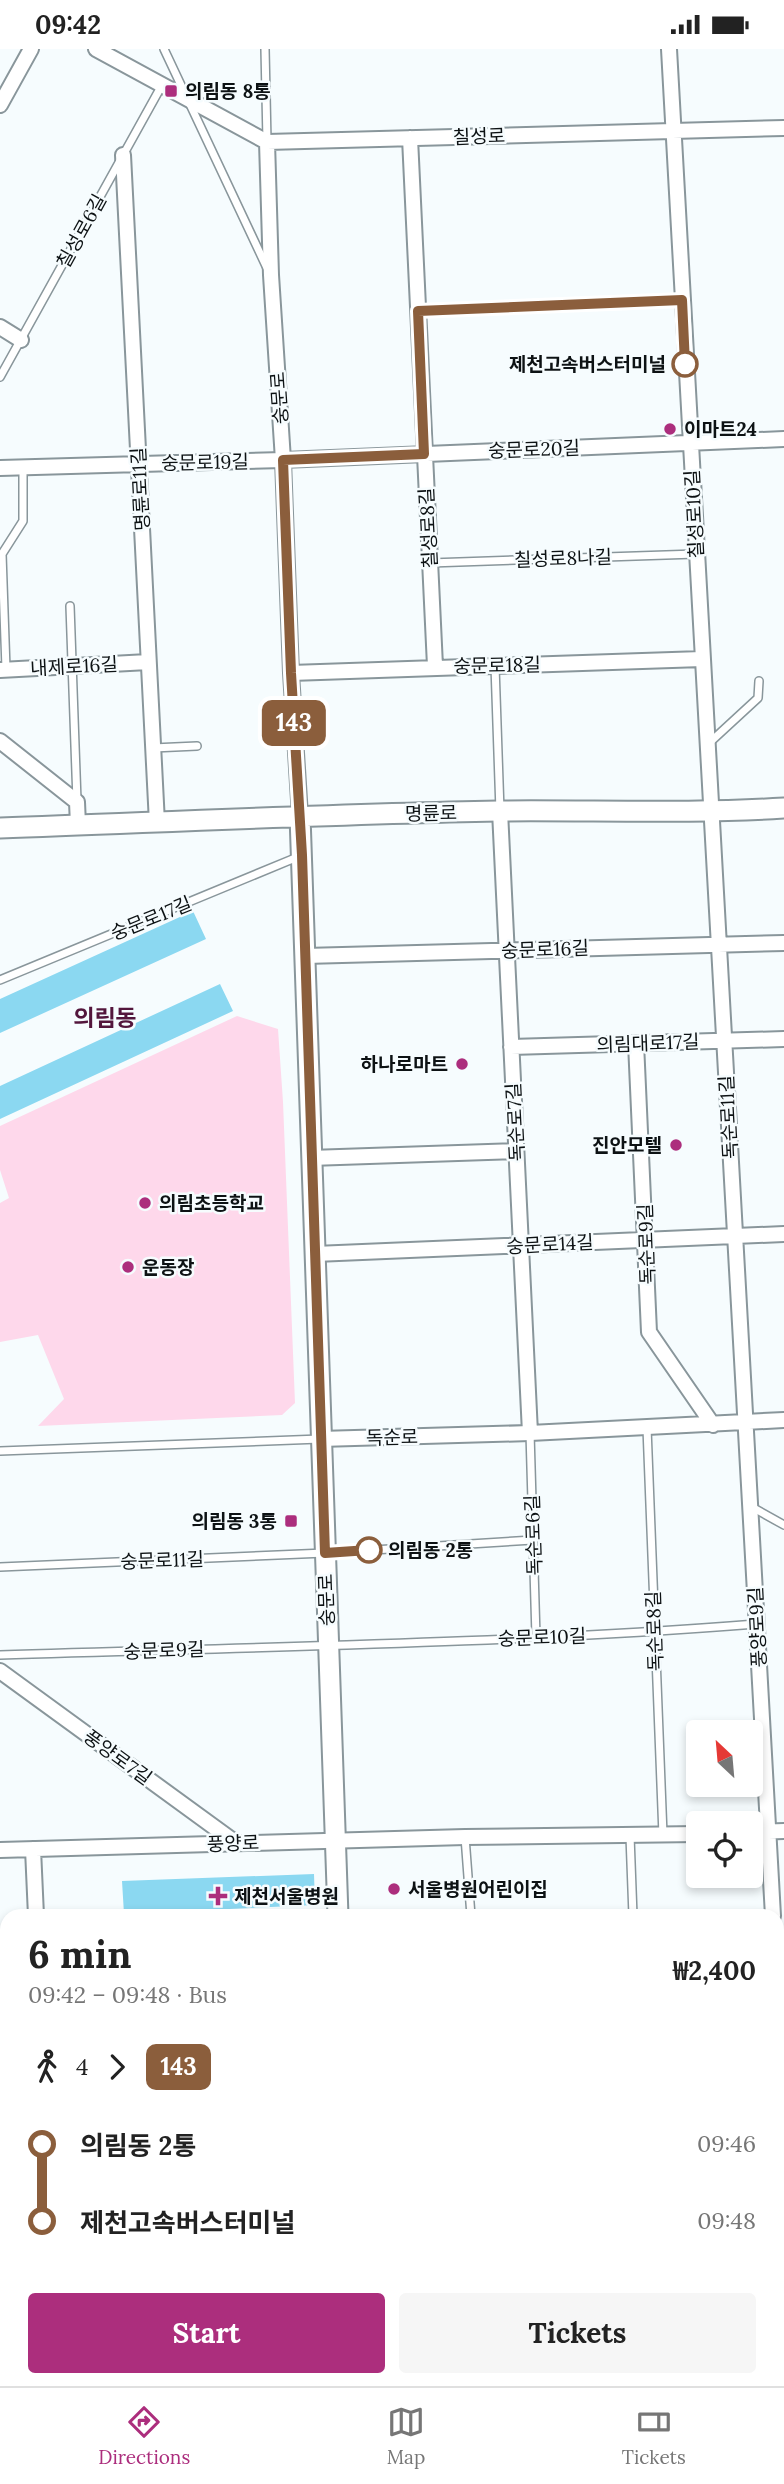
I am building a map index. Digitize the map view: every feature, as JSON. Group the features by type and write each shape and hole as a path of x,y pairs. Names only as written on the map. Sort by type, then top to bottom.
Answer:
{"street":[{"path":"0,104 31,49"},
{"name":"칠성로","path":"96,49 267,142 784,128"},
{"name":"칠성로10길","path":"669,49 711,812"},
{"name":"칠성로8길","path":"410,138 435,666"},
{"name":"숭문로","path":"267,142 271,275 283,460 291,673 302,855 310,1158 338,1909"},
{"name":"명륜로11길","path":"123,155 156,823"},
{"path":"0,327 21,340"},
{"name":"숭문로20길","path":"283,460 784,439"},
{"name":"숭문로19길","path":"0,468 283,460"},
{"name":"숭문로18길","path":"291,673 702,659"},
{"name":"내제로16길","path":"3,670 148,662"},
{"path":"0,741 77,801 78,825"},
{"name":"명륜로","path":"0,828 300,816 500,811 711,812 784,808"},
{"name":"독순로7길","path":"500,811 530,1433"},
{"name":"독순로11길","path":"711,812 745,1422"},
{"name":"숭문로16길","path":"305,956 784,943"},
{"name":"의림대로17길","path":"511,1047 784,1039"},
{"name":"독순로9길","path":"636,1043 649,1332 713,1425"},
{"path":"310,1158 516,1151"},
{"name":"숭문로14길","path":"315,1254 784,1234"},
{"name":"독순로","path":"320,1439 530,1433 784,1420"},
{"name":"풍양로9길","path":"745,1422 773,1909"},
{"name":"풍양로7길","path":"0,1671 236,1843"},
{"path":"763,1832 784,1831"},
{"name":"풍양로","path":"0,1850 465,1837 686,1834"},
{"path":"33,1849 36,1909"}],"lane":[{"path":"164,49 271,275"},
{"path":"265,49 267,142"},
{"name":"칠성로6길","path":"0,377 162,85"},
{"path":"418,311 682,300"},
{"path":"3,670 2,554 23,521 23,467"},
{"name":"칠성로8나길","path":"430,563 696,554"},
{"path":"70,606 77,801"},
{"path":"495,665 500,811"},
{"path":"707,745 758,698 759,681"},
{"path":"153,748 197,746"},
{"name":"숭문로17길","path":"0,980 302,855"},
{"name":"독순로8길","path":"647,1428 663,1835"},
{"name":"독순로6길","path":"530,1433 536,1637"},
{"name":"독순로","path":"0,1451 320,1439"},
{"path":"750,1506 784,1525"},
{"name":"숭문로11길","path":"0,1567 325,1553 533,1540"},
{"name":"숭문로10길","path":"327,1645 654,1632 756,1624"},
{"name":"숭문로9길","path":"0,1655 327,1645"},
{"path":"630,1836 633,1909"},
{"path":"465,1837 470,1909"}],"shaded area":[{"name":"의림초등학교","path":"237,1016 278,1029 295,1403 282,1415 38,1426 64,1399 38,1335 0,1342 0,1203 9,1198 0,1170 0,1126"}],"building":[{"path":"193,911 206,939 0,1033 0,999"},
{"path":"220,984 233,1011 0,1119 0,1086"},
{"name":"제천서울병원","path":"314,1874 315,1905 230,1909 124,1909 122,1881"}],"bus line":[{"name":"143","path":"369,1550 325,1553 302,855 291,673 283,460 424,454 418,311 682,300 685,364"}],"place":[{"name":"의림동 8통","path":"171,91"},
{"name":"제천고속버스터미널","path":"685,364"},
{"name":"이마트24","path":"670,429"},
{"name":"하나로마트","path":"462,1064"},
{"name":"진안모텔","path":"676,1145"},
{"name":"의림초등학교","path":"145,1203"},
{"name":"운동장","path":"128,1267"},
{"name":"의림동 3통","path":"291,1521"},
{"name":"의림동 2통","path":"369,1550"},
{"name":"서울병원어린이집","path":"394,1889"},
{"name":"제천서울병원","path":"218,1896"}],"district":[{"name":"의림동","path":"105,1017"}]}
